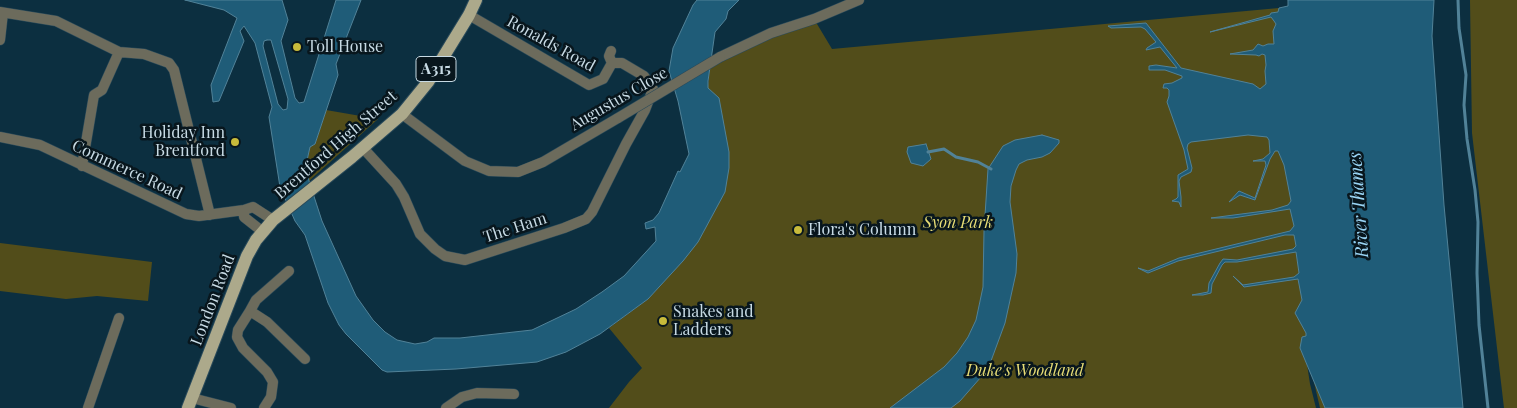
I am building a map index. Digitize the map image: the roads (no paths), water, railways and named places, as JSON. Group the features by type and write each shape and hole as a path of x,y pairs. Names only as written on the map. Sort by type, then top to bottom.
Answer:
{"main road":[{"name":"Brentford High Street","path":"277,217 316,187 402,114 428,82 469,15 476,0"},
{"name":"London Road","path":"190,403 247,256 263,232 277,217"}],"street":[{"name":"Augustus Close","path":"402,114 465,162 489,171 518,172 542,162 720,57 771,33 814,19 859,0"},
{"path":"0,40 1,13 56,21 119,52 144,54 169,63 174,70 210,214"},
{"name":"Ronalds Road","path":"469,15 588,85 603,80 617,63"},
{"path":"611,51 609,56 617,63"},
{"path":"82,166 94,95 102,90 119,52"},
{"name":"The Ham","path":"362,148 396,184 404,197 420,234 445,256 465,260 556,231 586,219 592,212 645,110 652,89 644,76 617,63"},
{"name":"Commerce Road","path":"0,137 40,145 186,214 199,216 253,207 277,217"},
{"path":"244,210 244,217 263,232"},
{"path":"264,408 270,397 273,382 267,372 243,348 237,337 238,330 256,300 289,272"},
{"path":"250,310 267,322 305,359"},
{"path":"88,408 119,318"},
{"path":"446,408 462,397 477,393 514,394"},
{"path":"190,403 231,408"}],"water":[{"path":"185,0 282,0 288,20 281,41 295,98 299,103 304,102 336,0 361,0 336,64 338,75 315,144 310,147 306,165 309,181 322,221 356,296 373,320 385,332 397,340 415,344 427,342 434,338 460,338 532,330 576,309 602,292 624,276 656,241 655,227 646,229 645,223 653,220 659,213 678,171 680,172 689,154 678,101 669,71 673,48 697,0 739,0 728,11 726,19 715,32 708,81 708,88 719,98 729,152 729,168 725,192 698,242 683,261 648,299 600,334 566,352 537,362 456,369 387,372 382,370 339,325 328,303 305,235 295,221 280,187 269,117 272,107 255,43 244,26 240,31 244,41 219,101 213,102 211,85 237,18 224,10","holes":["271,40 288,99 287,109 283,110 278,104 263,46 264,41"]},
{"name":"River Thames","path":"1288,0 1434,0 1432,36 1444,205 1463,408 1325,408 1300,348 1302,337 1306,336 1306,333 1295,313 1302,300 1298,279 1244,287 1233,276 1243,285 1294,277 1299,273 1296,252 1237,262 1225,262 1212,284 1211,293 1192,295 1208,292 1209,283 1223,259 1237,260 1293,249 1296,246 1294,235 1285,235 1178,261 1148,273 1138,268 1148,271 1179,258 1290,231 1294,226 1290,209 1233,218 1211,218 1272,210 1288,205 1291,201 1284,165 1278,151 1275,151 1270,159 1255,200 1240,195 1229,202 1239,191 1255,198 1266,165 1265,161 1253,161 1263,159 1270,153 1267,137 1248,135 1191,142 1188,144 1187,148 1192,168 1191,172 1181,177 1179,181 1181,207 1179,202 1172,201 1178,197 1178,175 1188,169 1184,150 1167,102 1169,90 1163,88 1164,84 1172,83 1182,78 1182,76 1165,70 1149,70 1149,66 1156,65 1177,68 1160,47 1146,50 1156,42 1145,29 1141,27 1111,28 1108,26 1146,23 1181,68 1253,84 1260,89 1266,84 1265,55 1230,54 1253,50 1258,44 1263,46 1274,44 1273,31 1276,24 1271,17 1210,32 1278,12 1279,8 1288,6"},
{"path":"1042,135 1059,140 1059,143 1050,153 1019,164 1011,186 1010,202 1017,254 1016,273 1005,323 988,369 960,401 951,408 890,408 944,367 968,337 976,320 983,287 988,169 1003,146 1015,140"},
{"path":"926,144 931,159 923,166 911,163 907,152 908,147"}],"waterway":[{"path":"1458,0 1459,28 1466,75 1464,105 1467,139 1478,222 1479,325 1488,408"},
{"path":"928,152 944,149 956,157 978,162 991,169"}],"place":[{"name":"Toll House","path":"297,47"},
{"name":"Holiday Inn Brentford","path":"235,142"},
{"name":"Flora's Column","path":"798,230"},
{"name":"Snakes and Ladders","path":"663,321"}],"park label":[{"name":"Syon Park","path":"958,223"},
{"name":"Duke's Woodland","path":"1025,371"}]}
